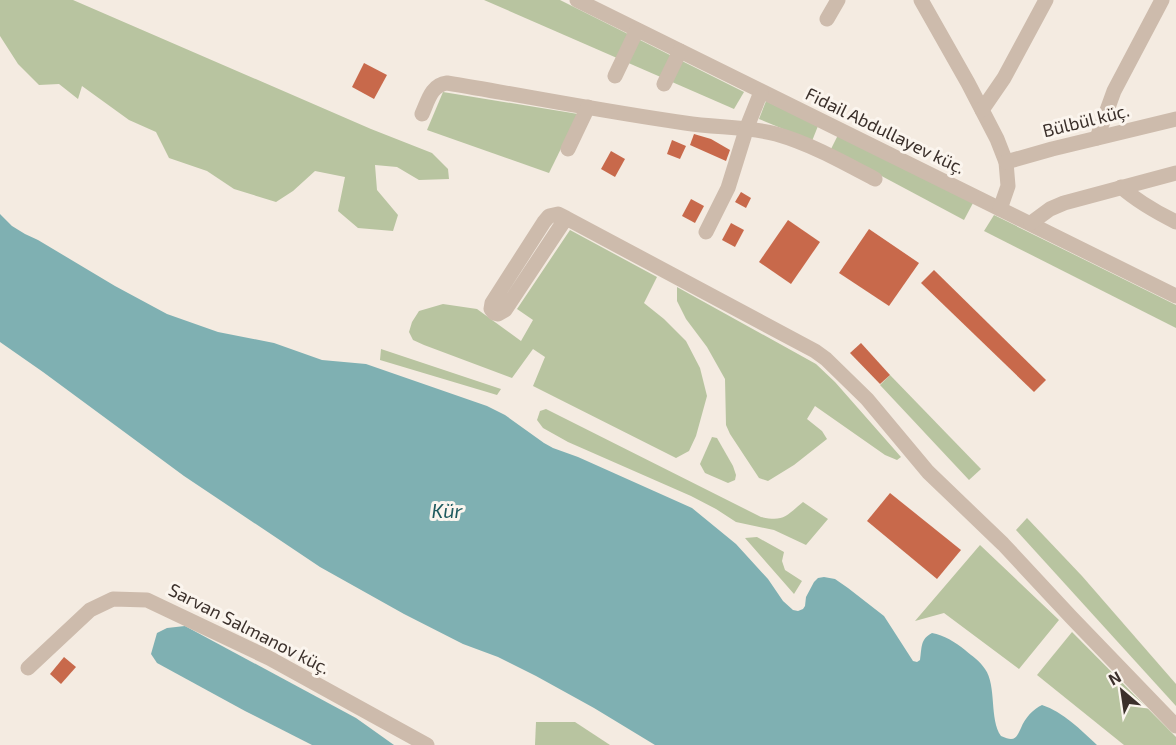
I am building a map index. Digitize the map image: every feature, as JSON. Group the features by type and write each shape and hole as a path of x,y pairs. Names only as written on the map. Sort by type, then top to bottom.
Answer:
{"street":[{"name":"Fidail Abdullayev küç.","path":"577,0 1176,296"},
{"path":"827,19 838,0"},
{"path":"982,110 1004,78 1046,0"},
{"path":"1097,138 1114,91 1162,0"},
{"path":"923,1 982,110 1006,162 1008,186 1000,209"},
{"path":"615,76 637,30"},
{"path":"664,84 680,51"},
{"path":"422,114 433,90 439,84 447,82 686,123 747,127 822,150 875,179"},
{"path":"706,232 728,188 747,127 761,92"},
{"path":"568,148 588,107"},
{"name":"Bülbül küç.","path":"1006,162 1176,119"},
{"path":"1031,223 1050,209 1064,203 1176,173"},
{"path":"1121,188 1153,211 1176,222"},
{"path":"566,218 505,310 498,314 494,313 491,309 492,303 544,222 549,216 558,214 566,218 805,346 826,359 867,399 928,472 1003,544 1176,726"},
{"name":"Sarvan Salmanov küç.","path":"28,668 90,610 114,599 147,600 269,658 427,745"}],"green space":[{"path":"0,0 73,0 371,129 432,153 448,169 449,179 419,180 397,167 375,165 377,190 398,215 393,231 358,228 338,211 345,177 315,171 293,191 276,202 234,189 207,171 169,158 156,132 129,120 82,86 78,99 59,84 39,85 18,64 0,36"},
{"path":"484,0 560,0 744,92 734,109"},
{"path":"443,92 578,114 549,173 427,130"},
{"path":"766,101 818,126 812,141 759,119"},
{"path":"838,135 973,203 964,220 831,149"},
{"path":"994,215 1176,305 1176,328 984,231"},
{"path":"570,230 657,277 644,303 686,341 700,368 707,396 696,436 689,451 676,458 533,386 545,357 533,349 512,378 424,345 413,340 409,332 419,311 443,304 477,309 521,341 533,320 517,309"},
{"path":"677,287 816,364 835,382 901,457 897,460 885,455 815,406 807,419 822,431 827,439 794,465 768,481 759,478 726,425 725,379 707,347 686,319 677,301"},
{"path":"381,349 501,389 497,395 380,360"},
{"path":"890,375 981,469 969,480 880,385"},
{"path":"546,409 761,517 775,519 784,517 803,502 828,519 806,545 774,530 736,522 691,496 568,442 543,428 537,420 540,411"},
{"path":"712,437 717,438 733,466 735,480 728,483 705,473 700,464"},
{"path":"1027,518 1082,576 1176,684 1176,706 1016,530"},
{"path":"757,537 784,552 782,561 785,570 802,581 794,594 745,538"},
{"path":"980,545 1059,620 1019,669 944,613 915,621"},
{"path":"1072,632 1176,737 1176,745 1124,745 1037,675"},
{"path":"536,722 575,722 610,745 535,745"}],"water":[{"name":"Kür","path":"0,214 12,226 25,234 167,314 218,332 274,343 322,360 366,364 487,406 505,415 553,448 692,508 736,544 793,610 803,609 806,597 818,578 835,579 884,616 913,661 920,660 923,641 932,633 953,642 978,661 989,676 995,721 1001,736 1009,739 1016,737 1027,717 1042,705 1064,717 1097,745 655,745 536,676 498,657 463,644 320,567 184,476 0,342"},
{"path":"185,626 356,718 394,745 312,745 157,663 151,654 157,633 167,628"}],"building":[{"path":"364,63 387,75 374,99 352,87"},
{"path":"694,134 711,139 730,150 726,161 690,145"},
{"path":"672,140 686,146 680,159 667,154"},
{"path":"611,151 625,159 615,177 601,169"},
{"path":"741,192 751,198 746,208 735,202"},
{"path":"691,199 704,206 695,223 682,216"},
{"path":"788,220 820,242 791,284 759,262"},
{"path":"731,223 744,230 735,247 722,240"},
{"path":"869,229 919,263 889,306 839,273"},
{"path":"934,270 1046,380 1034,392 921,283"},
{"path":"861,343 890,375 880,384 850,353"},
{"path":"890,493 961,550 937,579 867,521"},
{"path":"64,657 76,667 61,684 50,674"}]}
